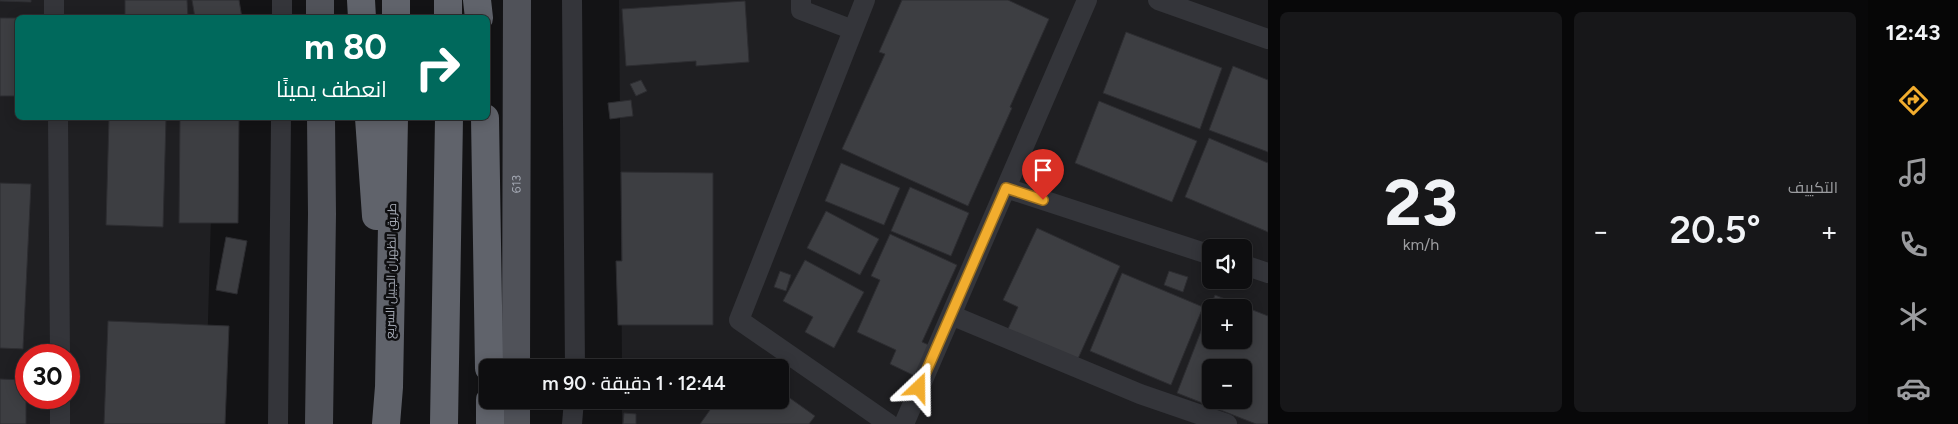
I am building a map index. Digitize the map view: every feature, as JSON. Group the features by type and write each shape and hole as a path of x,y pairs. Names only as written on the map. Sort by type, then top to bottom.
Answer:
{"highway":[{"path":"361,0 362,15"},
{"path":"396,0 396,15"},
{"path":"448,0 448,15"},
{"path":"477,0 478,15"},
{"path":"369,120 389,387"},
{"name":"طريق الظهران الجبيل السريع","path":"386,424 389,387 394,120"},
{"path":"444,424 449,120"},
{"path":"485,120 489,359"},
{"path":"490,409 490,424"}],"main road":[{"path":"320,0 320,15"},
{"name":"613","path":"516,359 517,0"},
{"path":"318,424 322,214 321,120"},
{"path":"516,409 516,424"}],"street":[{"path":"54,0 54,15"},
{"path":"282,0 282,15"},
{"path":"572,0 575,359"},
{"path":"801,0 802,10 854,30"},
{"path":"865,0 739,320 889,424"},
{"path":"904,424 1088,0"},
{"path":"1158,0 1268,39"},
{"path":"58,120 60,344"},
{"path":"278,424 281,120"},
{"path":"1006,188 1202,252"},
{"path":"1252,268 1268,273"},
{"path":"951,315 1140,394 1227,424"},
{"path":"60,409 60,424"},
{"path":"572,424 573,409"}],"shaded area":[{"path":"0,0 202,0 203,15 15,15 15,120 207,120 211,217 205,424 0,424"},
{"path":"619,0 1268,0 1268,424 622,424 622,409 789,409 789,359 622,359"}],"building":[{"path":"31,0 31,2 0,1"},
{"path":"125,0 187,0 188,15 125,15"},
{"path":"192,0 239,0 242,15 194,15"},
{"path":"902,0 1008,0 1049,19 968,206 842,149 885,54 879,52"},
{"path":"745,1 749,62 696,66 696,61 626,66 622,9"},
{"path":"0,18 15,18 15,96 0,96"},
{"path":"1126,32 1222,68 1200,129 1103,93"},
{"path":"1233,66 1268,80 1268,152 1209,130"},
{"path":"641,80 647,91 636,96 630,84"},
{"path":"631,100 633,116 610,119 608,103"},
{"path":"1099,101 1197,141 1172,202 1075,163"},
{"path":"109,120 166,120 163,227 106,225"},
{"path":"180,120 239,120 238,223 179,223"},
{"path":"1209,138 1268,163 1268,232 1185,197"},
{"path":"841,163 900,188 884,225 825,201"},
{"path":"621,172 713,173 713,325 618,325 616,261 622,261"},
{"path":"0,183 31,184 23,344 15,344 15,349 0,348"},
{"path":"910,187 969,213 951,256 891,231"},
{"path":"826,211 879,239 860,275 807,248"},
{"path":"1037,228 1120,266 1076,363 1007,331 1018,307 1003,300"},
{"path":"890,234 957,265 922,342 931,346 917,377 890,364 896,350 857,332 880,280 871,276"},
{"path":"226,237 247,241 237,294 216,290"},
{"path":"805,260 864,292 834,348 805,332 813,317 783,301"},
{"path":"780,271 791,275 786,291 774,287"},
{"path":"1169,271 1188,277 1183,292 1164,285"},
{"path":"1122,273 1202,307 1171,385 1090,351"},
{"path":"1215,295 1225,299 1213,299"},
{"path":"1252,310 1268,316 1268,424 1256,424 1218,409 1252,409 1252,359 1202,359 1202,403 1177,393 1202,329 1202,349 1252,349"},
{"path":"108,321 229,326 225,424 104,424"},
{"path":"0,379 15,380 15,409 26,409 26,424 0,424"},
{"path":"789,397 815,416 809,424 700,424 711,409 789,409"},
{"path":"624,413 636,414 636,424 623,424"}],"route":[{"path":"919,388 1006,188 1043,200"}]}
